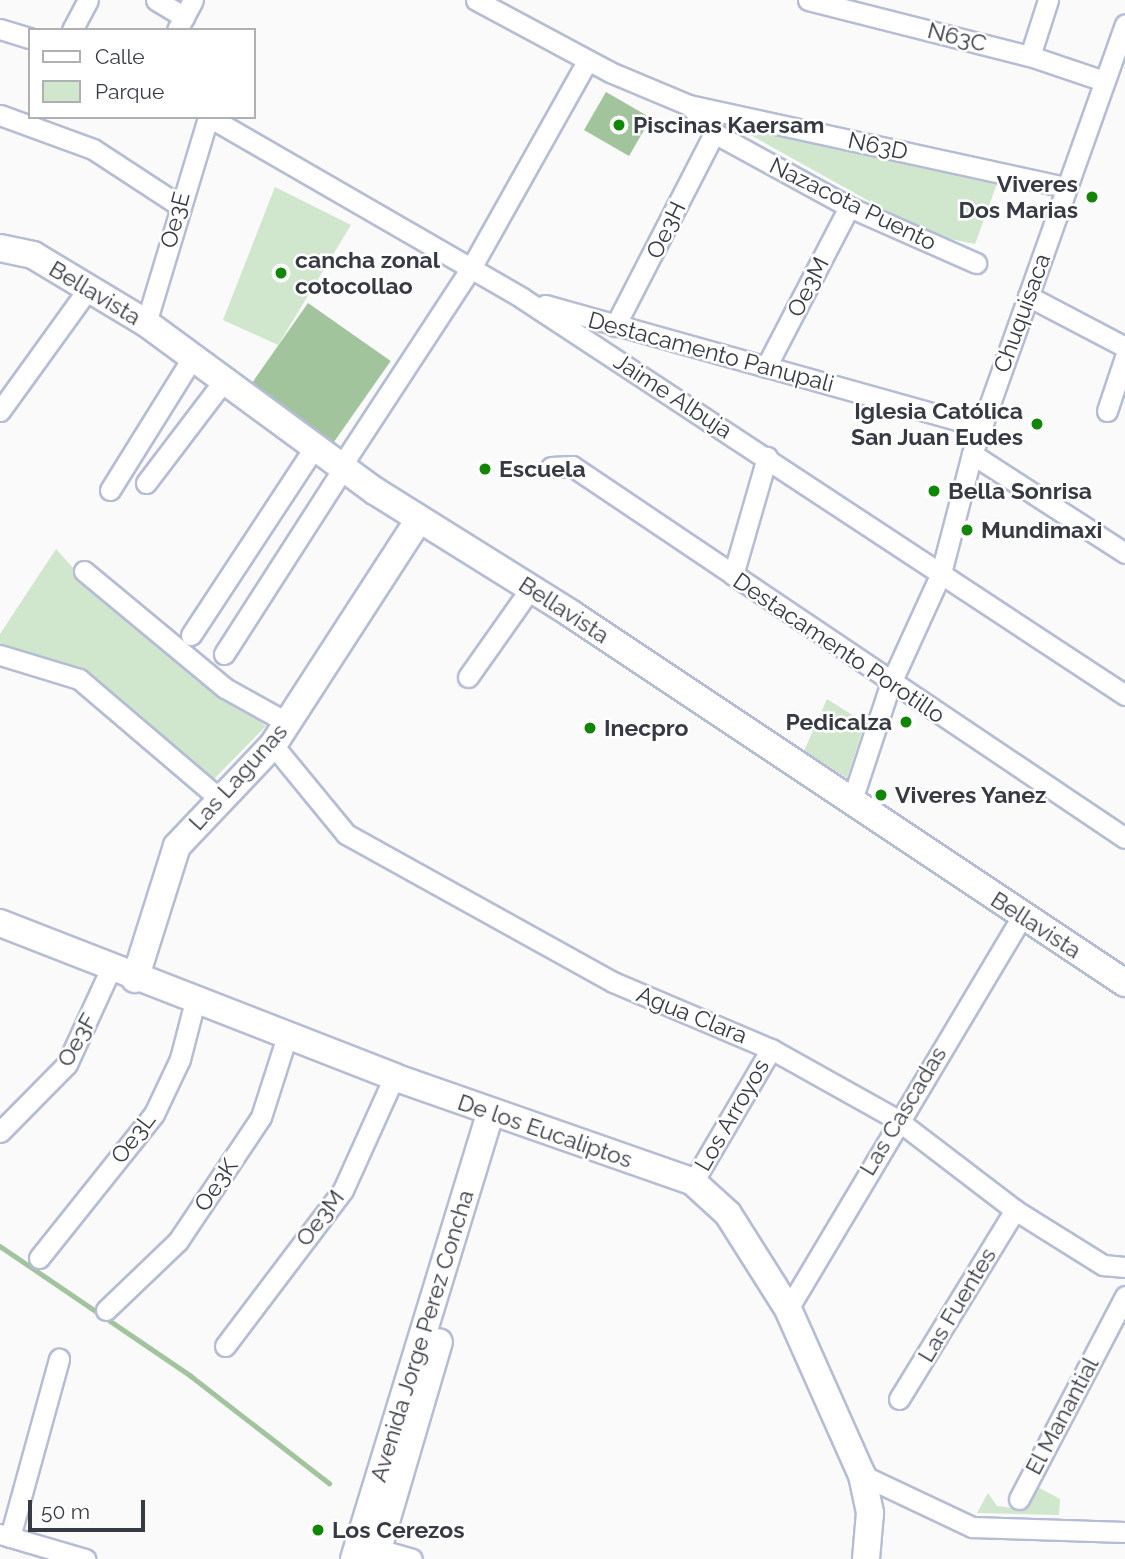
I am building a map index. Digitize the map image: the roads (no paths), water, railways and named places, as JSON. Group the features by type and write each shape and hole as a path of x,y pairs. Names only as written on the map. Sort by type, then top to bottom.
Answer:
{"street":[{"path":"73,28 88,0"},
{"path":"156,0 185,15"},
{"name":"Nazacota Puento","path":"476,0 587,61 689,105 714,133 849,207 976,263"},
{"name":"N63C","path":"808,0 1030,56 1113,71"},
{"path":"1030,56 1048,0"},
{"name":"Chuquisaca","path":"852,800 890,685 941,573 972,454 1066,187 1113,71 1125,24"},
{"path":"0,29 28,37"},
{"path":"224,654 471,268 587,61"},
{"name":"N63D","path":"689,105 1066,187"},
{"path":"0,115 93,149 177,204"},
{"name":"Oe3E","path":"146,323 177,204 208,119"},
{"name":"Jaime Albuja","path":"212,119 522,298 1125,695"},
{"name":"Oe3H","path":"615,326 714,133"},
{"name":"Oe3M","path":"766,367 849,207"},
{"name":"Bellavista","path":"0,248 33,255 146,323 222,383 419,519 852,800 1022,917 1125,983"},
{"path":"0,411 88,289"},
{"path":"1028,296 1125,347"},
{"name":"Destacamento Panupali","path":"522,298 982,427"},
{"path":"1107,411 1125,357"},
{"path":"110,490 191,360"},
{"path":"146,483 222,383"},
{"path":"191,635 315,446"},
{"path":"972,454 1125,554"},
{"path":"733,575 767,457"},
{"name":"Destacamento Porotillo","path":"551,467 572,467 890,685 1125,838"},
{"name":"Las Lagunas","path":"135,979 177,846 219,798 273,745 419,519"},
{"path":"84,571 225,688 288,723"},
{"path":"468,677 530,589"},
{"path":"0,655 79,679 219,798"},
{"name":"Agua Clara","path":"273,745 346,834 613,982 771,1049 896,1119 1014,1210 1103,1265 1125,1267"},
{"name":"Las Cascadas","path":"788,1309 896,1119 1022,917"},
{"name":"De los Eucaliptos","path":"0,923 135,979 394,1077 693,1182 728,1214 788,1309 862,1475 870,1513 866,1559"},
{"name":"Oe3F","path":"0,1132 67,1065 111,968"},
{"name":"Oe3L","path":"39,1258 154,1114 180,1059 195,1002"},
{"name":"Oe3K","path":"106,1310 178,1241 261,1117 287,1036"},
{"name":"Los Arroyos","path":"693,1182 771,1049"},
{"name":"Oe3M","path":"225,1346 343,1190 394,1077"},
{"name":"Avenida Jorge Perez Concha","path":"377,1554 498,1115"},
{"name":"Avenida Jorge Perez Concha","path":"354,1559 498,1115"},
{"name":"Las Fuentes","path":"899,1399 1014,1210"},
{"name":"El Manantial","path":"1019,1499 1125,1296"},
{"path":"59,1359 5,1535 84,1559"},
{"path":"862,1475 972,1527 1125,1532"},
{"path":"377,1554 412,1559"}],"waterway":[{"path":"0,1246 191,1376 329,1483"}],"place":[{"name":"Piscinas Kaersam","path":"619,125"},
{"name":"Viveres Dos Marias","path":"1092,197"},
{"name":"cancha zonal cotocollao","path":"281,273"},
{"name":"Iglesia Católica San Juan Eudes","path":"1037,424"},
{"name":"Escuela","path":"485,469"},
{"name":"Bella Sonrisa","path":"934,491"},
{"name":"Mundimaxi","path":"967,530"},
{"name":"Pedicalza","path":"906,722"},
{"name":"Inecpro","path":"590,728"},
{"name":"Viveres Yanez","path":"881,795"},
{"name":"Los Cerezos","path":"318,1530"}]}
